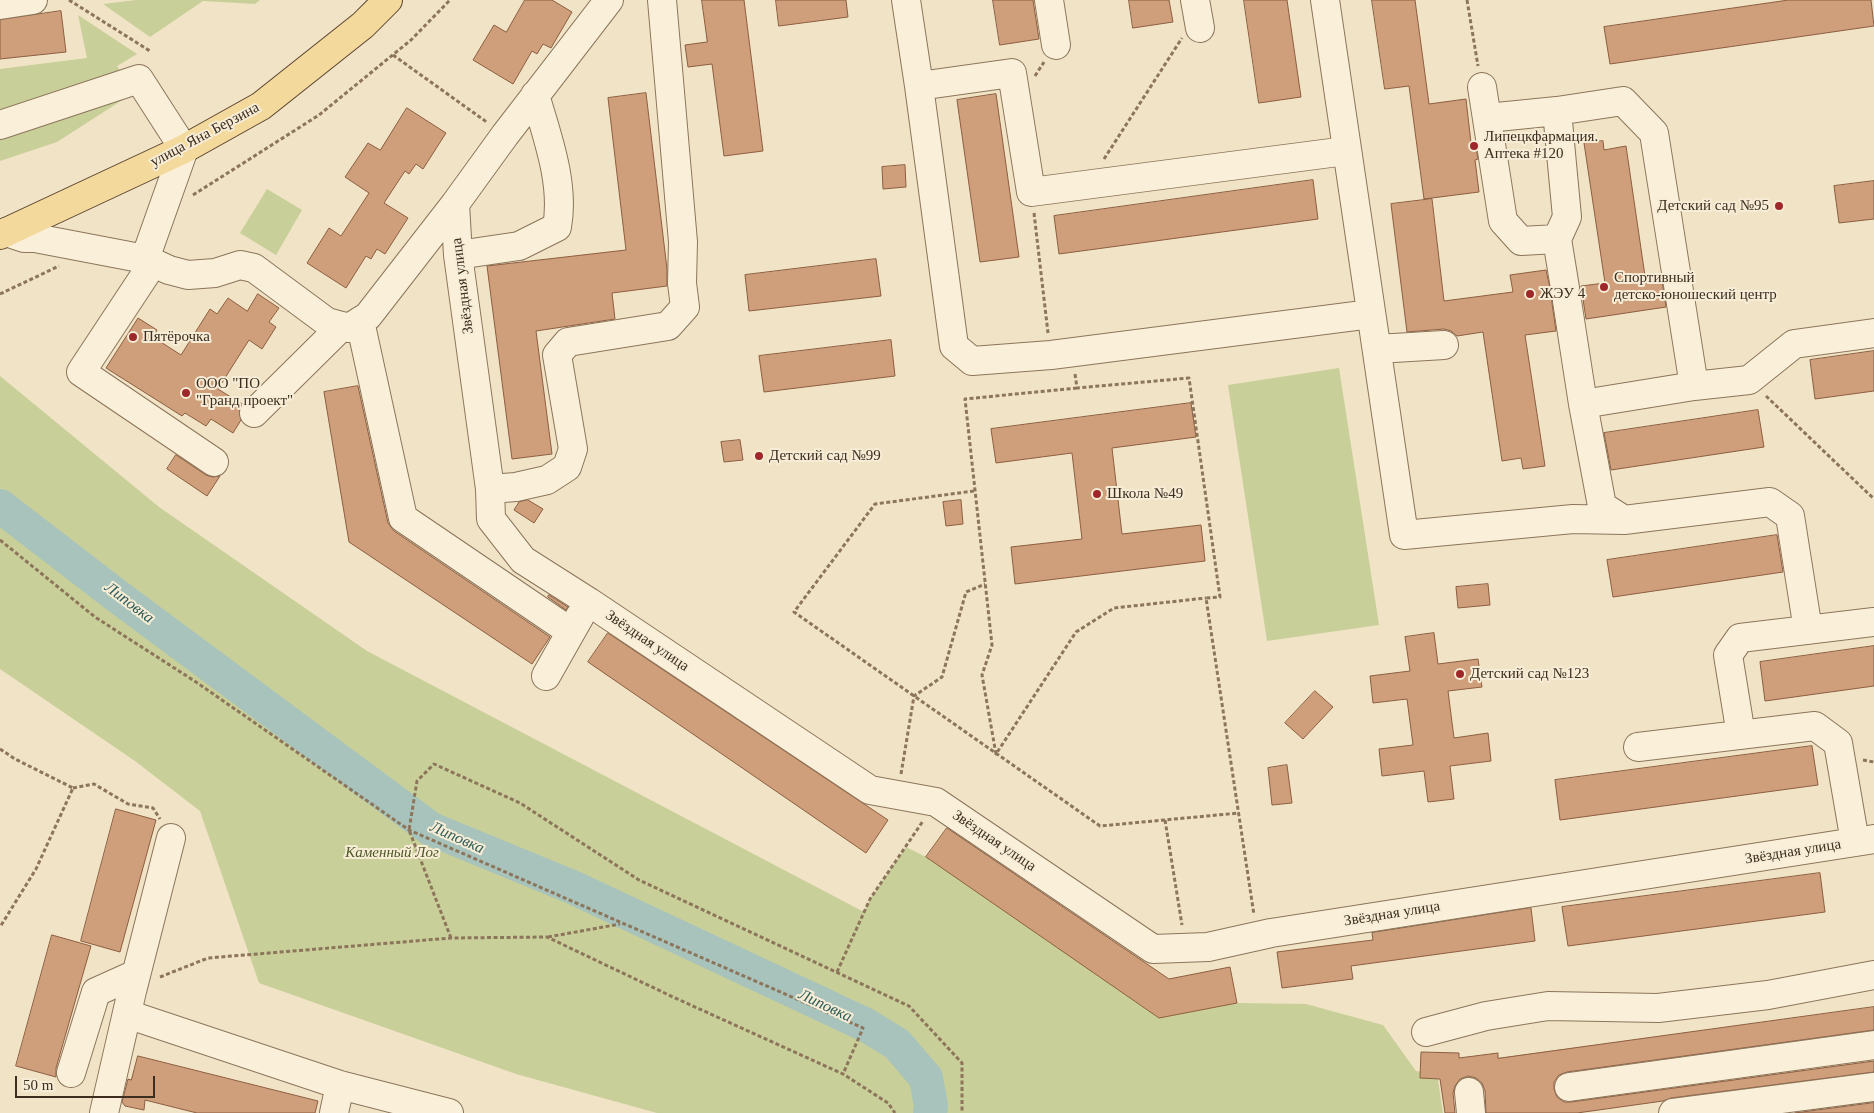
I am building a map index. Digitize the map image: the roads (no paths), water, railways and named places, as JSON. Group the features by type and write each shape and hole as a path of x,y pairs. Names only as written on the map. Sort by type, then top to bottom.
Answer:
{"main road":[{"name":"улица Яна Берзина","path":"3,233 184,149 261,106 363,25 388,0"}],"street":[{"path":"0,5 33,0"},
{"path":"254,413 351,324 368,316 455,204 535,95 610,0"},
{"path":"490,489 516,487 547,480 567,467 572,449 557,355 568,342 668,326 685,307 682,283 683,242 662,0"},
{"path":"906,0 954,346 972,361 1051,354 1371,314"},
{"path":"1049,0 1056,45"},
{"path":"1325,0 1404,535 1573,519 1624,520 1770,502 1790,516 1808,630"},
{"path":"919,86 1012,73 1031,192 1346,151"},
{"path":"0,125 138,79 184,149 161,216 149,261 81,372 214,462"},
{"path":"1482,87 1503,221 1521,241 1557,239"},
{"path":"458,254 519,246 557,227 559,214 554,161 535,95"},
{"path":"1487,118 1557,111 1623,101 1654,133 1694,386"},
{"path":"1557,111 1567,217 1557,239 1583,404 1602,506 1624,520"},
{"name":"Звёздная улица","path":"455,204 458,254 490,489 491,519 523,560 870,790 936,802 1153,949 1208,947 1257,936 1864,841"},
{"path":"3,233 149,261 188,275 215,273 240,265 254,268 328,322 351,324"},
{"path":"351,324 403,518 571,632"},
{"path":"1583,404 1694,386 1749,380 1794,344 1874,333"},
{"path":"1376,349 1444,345"},
{"path":"546,676 589,602"},
{"path":"1741,735 1728,654 1740,638 1874,622"},
{"path":"1638,747 1815,726 1838,743 1864,841"},
{"path":"104,1113 171,838"},
{"path":"1426,1032 1486,1016 1548,1006 1658,1008 1768,995 1874,974"},
{"path":"71,1073 96,992 132,993 340,1085 449,1113"},
{"path":"1569,1087 1874,1045"},
{"path":"334,1113 340,1085"},
{"path":"1673,1113 1874,1087"}],"waterway":[{"name":"Липовка","path":"0,506 117,596 431,829 572,887 866,1025 897,1044 926,1078 931,1106 930,1113"}],"place":[{"name":"Липецкфармация. Аптека #120","path":"1474,146"},
{"name":"Детский сад №95","path":"1779,206"},
{"name":"Спортивный детско-юношеский центр","path":"1604,287"},
{"name":"ЖЭУ 4","path":"1530,294"},
{"name":"Пятёрочка","path":"133,337"},
{"name":"ООО \"ПО \"Гранд проект\"","path":"186,393"},
{"name":"Детский сад №99","path":"759,456"},
{"name":"Школа №49","path":"1097,494"},
{"name":"Детский сад №123","path":"1460,674"}],"park label":[{"name":"Каменный Лог","path":"392,853"}]}
